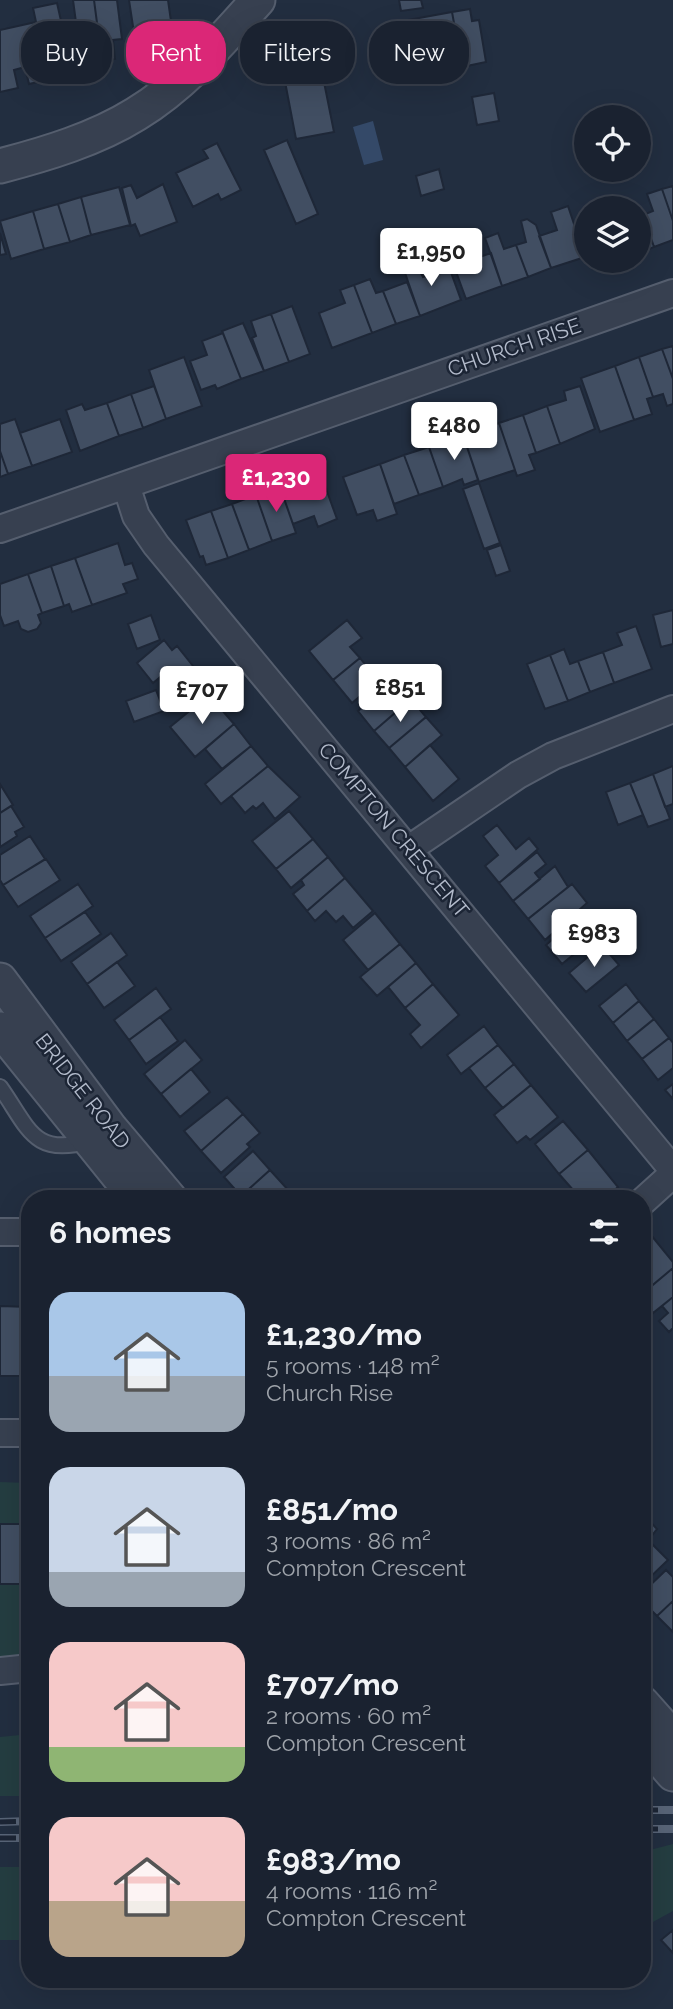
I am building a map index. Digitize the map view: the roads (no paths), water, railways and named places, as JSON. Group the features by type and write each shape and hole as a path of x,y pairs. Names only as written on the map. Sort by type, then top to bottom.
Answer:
{"street":[{"path":"0,166 91,137 136,114 206,58 258,0"},
{"name":"CHURCH RISE","path":"0,529 673,293"},
{"name":"COMPTON CRESCENT","path":"125,485 136,516 156,545 410,849 673,1172"},
{"path":"410,849 518,775 553,756 673,709"},
{"name":"BRIDGE ROAD","path":"0,980 111,1129 162,1190"},
{"name":"BRIDGE ROAD","path":"0,1029 89,1141 122,1190"},
{"path":"651,1193 673,1172"},
{"path":"0,1232 21,1232"},
{"path":"0,1433 21,1433"},
{"path":"0,1671 21,1669"},
{"path":"651,1713 673,1738"},
{"path":"651,1748 673,1774"}],"lane":[{"path":"0,1087 34,1136 46,1145 64,1148 89,1141"}],"water":[{"path":"373,121 383,160 364,165 353,127"}],"railway":[{"path":"651,1810 673,1810"},
{"path":"0,1822 21,1821"},
{"path":"651,1829 673,1829"},
{"path":"0,1838 21,1838"}]}
